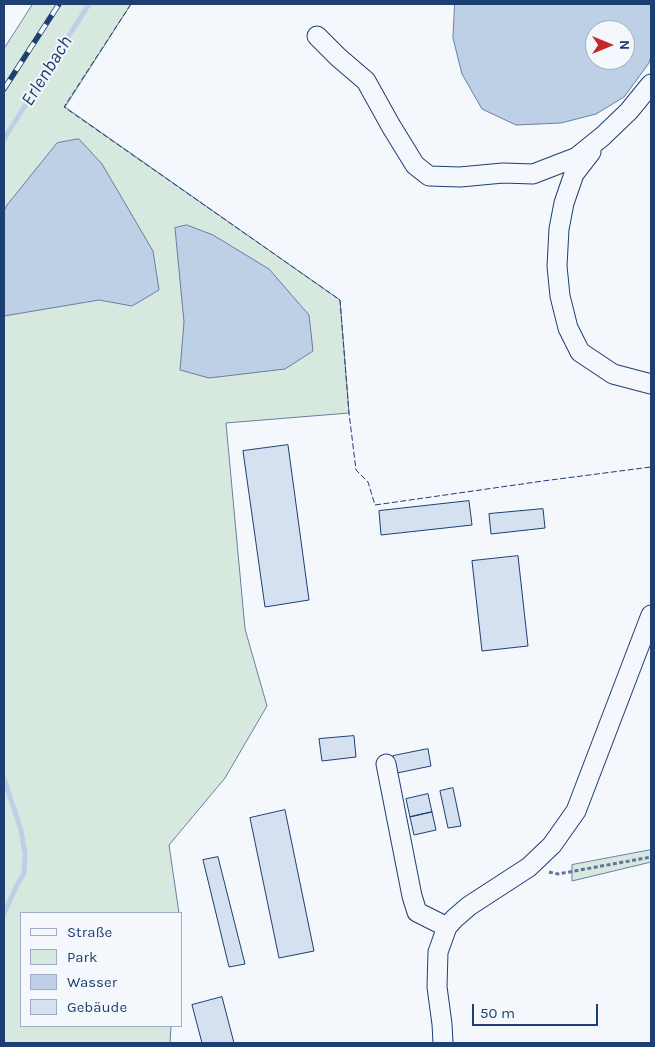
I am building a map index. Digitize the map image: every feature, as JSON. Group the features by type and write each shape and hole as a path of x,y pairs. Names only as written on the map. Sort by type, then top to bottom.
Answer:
{"street":[{"path":"317,36 366,81 415,165 429,176 503,173 533,174 577,157 603,136 630,110 651,84"},
{"path":"603,136 574,174 564,203 558,228 557,266 560,296 568,328 580,352 613,374 651,384"},
{"path":"443,1043 437,987 438,952 447,927 468,906 529,867 552,845 576,811 651,615"},
{"path":"386,764 412,896 417,912 447,927"}],"path":[{"path":"529,867 558,874 651,857"}],"green space":[{"path":"33,4 131,4 65,107 340,300 349,413 226,423 245,629 267,706 225,778 169,845 179,912 20,912 20,1027 171,1027 170,1043 4,1043 4,49"},
{"path":"651,850 651,862 572,881 572,865"}],"water":[{"path":"455,4 651,4 651,56 649,63 624,97 596,114 561,123 516,125 482,109 462,74 453,38"},
{"path":"79,139 102,164 153,251 159,290 132,306 99,300 4,316 4,211 57,143"},
{"path":"187,225 213,235 269,269 309,315 313,351 285,369 209,378 180,370 184,322 175,228"}],"building":[{"path":"288,445 309,600 265,607 243,451"},
{"path":"469,501 472,525 381,535 379,511"},
{"path":"543,509 545,528 491,534 489,514"},
{"path":"518,556 528,646 482,651 472,561"},
{"path":"354,736 356,757 322,761 319,739"},
{"path":"428,749 431,766 397,773 393,756"},
{"path":"453,788 461,826 448,828 440,791"},
{"path":"428,794 432,812 410,817 406,799"},
{"path":"285,810 314,951 279,958 250,818"},
{"path":"432,812 436,830 414,835 410,817"},
{"path":"218,857 245,964 229,967 203,860"},
{"path":"222,997 234,1043 202,1043 192,1005"}],"waterway":[{"name":"Erlenbach","path":"4,139 89,4"},
{"path":"4,779 21,830 25,854 24,873 4,914"}],"railway":[{"path":"4,89 59,4"}],"fence":[{"path":"131,4 64,107 340,300 349,413 356,470 368,482 375,505 651,467"}]}
